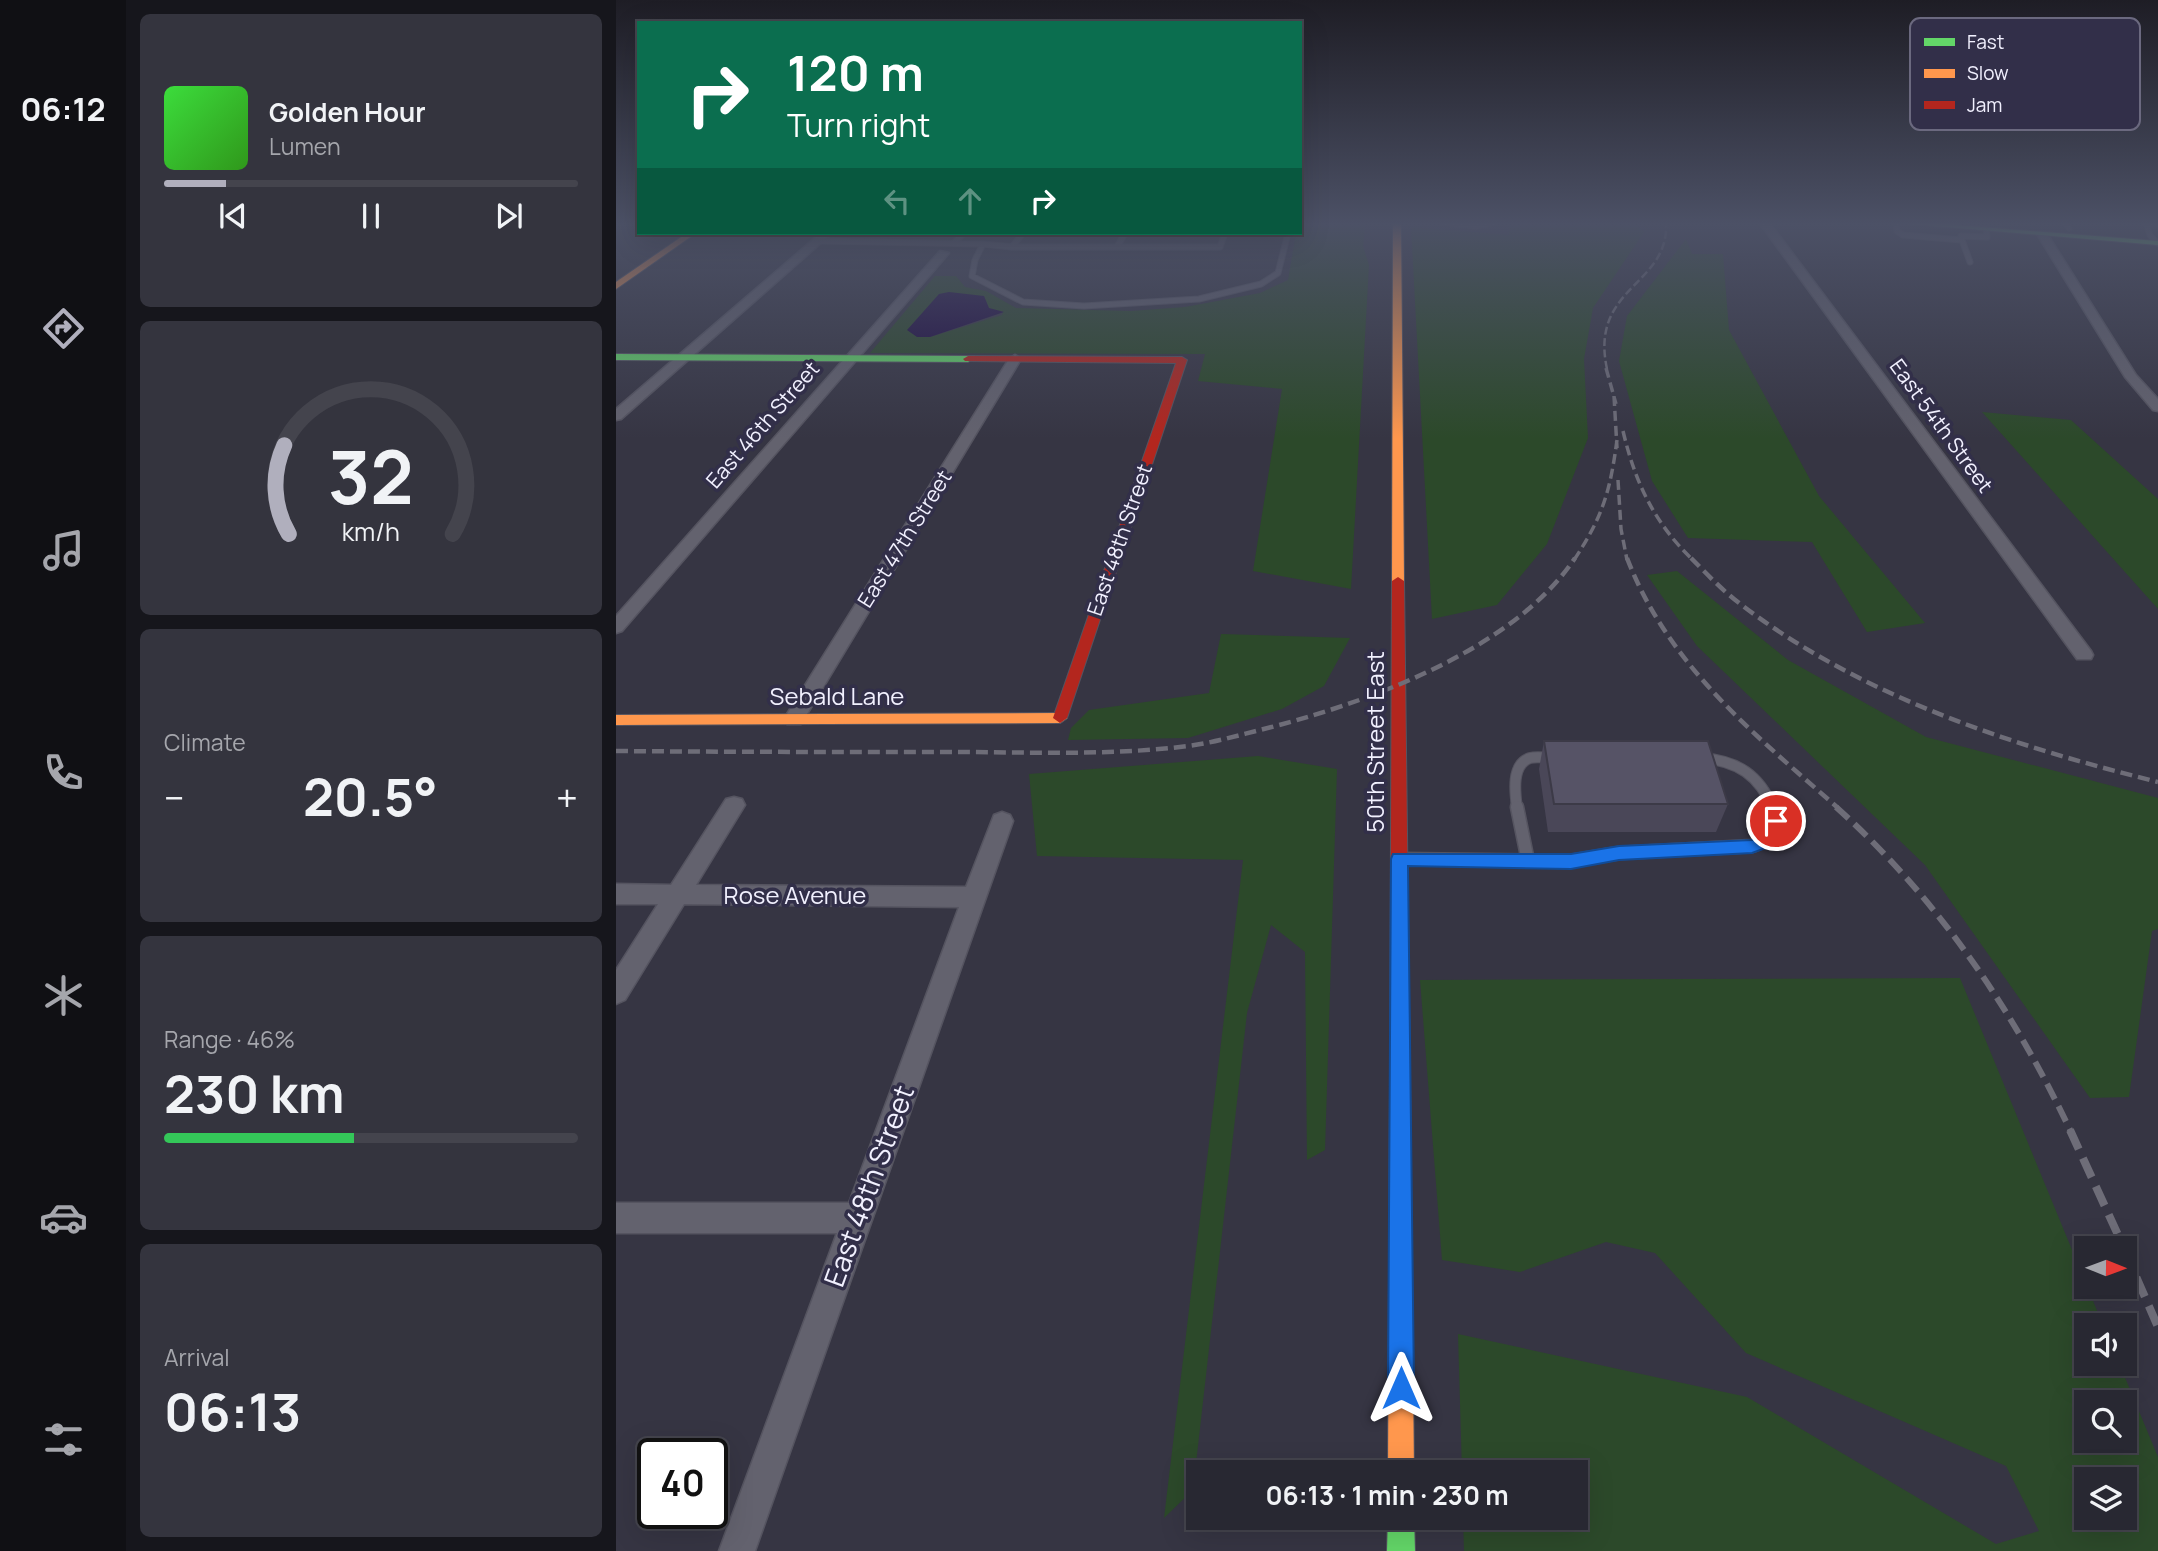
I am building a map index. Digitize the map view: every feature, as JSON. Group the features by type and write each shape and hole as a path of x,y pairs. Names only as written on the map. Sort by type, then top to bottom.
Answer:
{"street":[{"path":"616,416 757,294"},
{"name":"East 46th Street","path":"616,627 907,294"},
{"name":"50th Street East","path":"1396,294 1401,1460"},
{"name":"East 54th Street","path":"1817,294 2084,655"},
{"path":"2080,294 2131,377 2158,407"},
{"path":"616,357 1015,359"},
{"name":"East 48th Street","path":"1015,359 1181,360 1059,720"},
{"name":"East 47th Street","path":"794,719 1015,359"},
{"name":"Sebald Lane","path":"616,720 1059,720"},
{"path":"616,992 734,805"},
{"name":"East 48th Street","path":"737,1551 1002,821"},
{"name":"Rose Avenue","path":"616,894 975,897"},
{"path":"616,1218 858,1218"},
{"path":"1401,1530 1401,1551"}],"lane":[{"path":"1005,294 1032,304 1136,305 1203,299 1224,294"},
{"path":"1528,861 1514,784 1518,769 1530,758 1570,758"},
{"path":"1399,859 1571,862 1619,853 1752,846 1771,839 1776,832 1776,821 1771,800 1757,779 1742,767 1724,760 1687,758"}],"green space":[{"path":"919,294 992,294 1016,308 1131,311 1185,307 1253,294 1367,294 1351,589 1253,571 1282,389 1198,381 1205,354 870,353","holes":["983,296 989,308 1003,312 1002,315 930,337"]},
{"path":"1415,294 1602,294 1593,308 1584,359 1588,438 1547,544 1497,605 1432,619"},
{"path":"1644,294 1726,294 1729,330 1819,496 1925,623 1867,632 1812,542 1688,538 1652,481 1619,361 1627,316"},
{"path":"1982,412 2071,420 2158,499 2158,609"},
{"path":"1677,571 1788,660 1926,737 2158,798 2158,929 2152,931 2129,1097 2090,1098 1925,865 1697,646 1647,575"},
{"path":"1221,634 1350,638 1324,686 1282,709 1188,738 1068,740 1071,728 1089,710 1209,693"},
{"path":"1258,756 1337,769 1325,1150 1307,1160 1305,952 1271,925 1247,1013 1196,1460 1186,1460 1186,1497 1164,1518 1243,860 1037,856 1029,774"},
{"path":"1960,978 2074,1255 2074,1299 2092,1299 2098,1313 2074,1313 2074,1376 2124,1376 2130,1390 2074,1390 2074,1453 2137,1453 2137,1406 2158,1457 2158,1551 1464,1551 1463,1530 1588,1530 1588,1460 1462,1460 1458,1334 1747,1397 1996,1544 2039,1531 2006,1466 1746,1353 1655,1253 1606,1242 1520,1272 1442,1260 1420,980"}],"shaded area":[{"path":"939,294 984,296 989,308 1004,312 930,337 917,337 907,330"}],"building":[{"path":"1544,741 1708,741 1728,804 1554,804"}],"railway":[{"path":"1607,369 1605,341 1609,320 1626,294"},
{"path":"1606,368 1614,397"},
{"path":"1614,397 1616,404"},
{"path":"1614,397 1617,442"},
{"path":"1623,431 1648,501 1667,531 1691,558"},
{"path":"1574,560 1604,503 1617,442"},
{"path":"1617,442 1617,448"},
{"path":"1618,480 1621,529 1627,560"},
{"path":"616,751 1069,753 1158,749 1206,743 1344,705 1433,669 1476,646 1514,620 1548,591 1575,558"},
{"path":"1627,558 1644,596 1665,632 1690,665 1745,725 1838,808"},
{"path":"1691,558 1728,594 1781,633 1882,689 1991,733 2158,782"},
{"path":"1836,807 1907,879 1970,958 2024,1042 2070,1130"},
{"path":"2070,1130 2119,1236"},
{"path":"2137,1279 2158,1327"}],"traffic: fast":[{"path":"616,357 968,359"},
{"path":"1401,1530 1401,1551"}],"traffic: slow":[{"path":"1397,294 1398,581"},
{"path":"616,720 1060,718"},
{"path":"1400,1085 1401,1460"}],"traffic: jam":[{"path":"968,359 1182,360 1060,718"},
{"path":"1398,581 1400,1085"}],"route":[{"path":"1401,1388 1399,859 1571,862 1619,853 1752,846 1771,839 1776,832 1776,821"}]}
